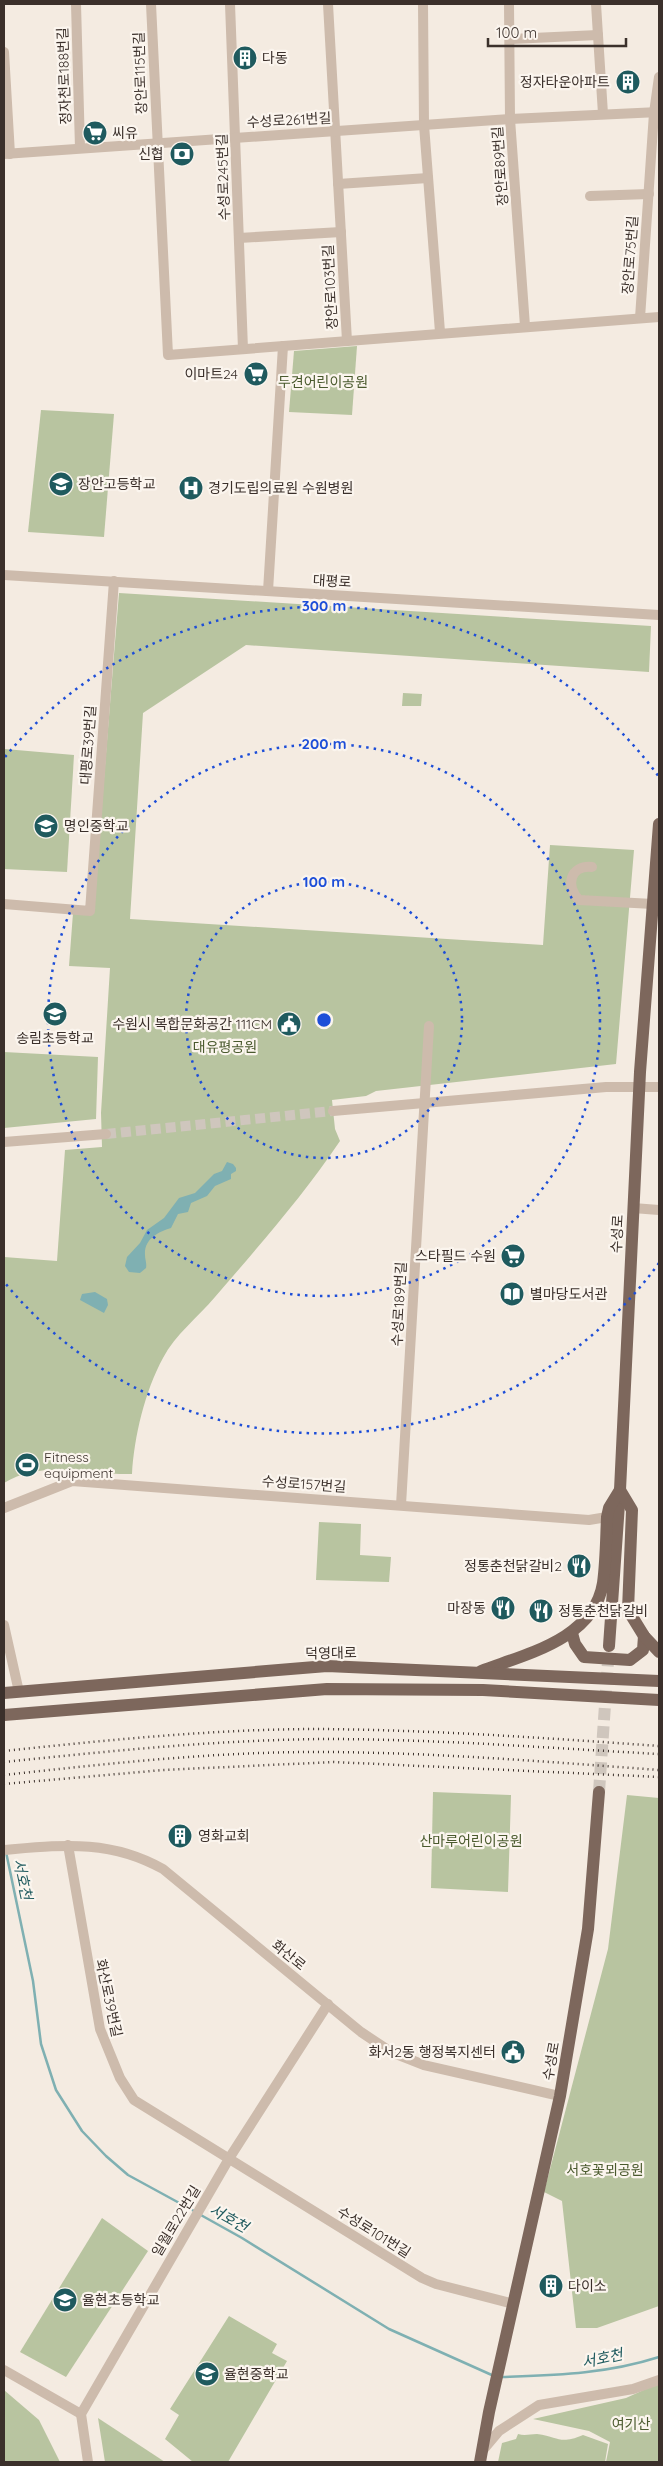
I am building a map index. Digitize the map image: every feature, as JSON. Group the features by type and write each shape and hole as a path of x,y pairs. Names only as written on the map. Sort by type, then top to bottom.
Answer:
{"main road":[{"name":"수성로","path":"609,1646 620,1490 639,1086 659,824"},
{"path":"475,1673 542,1648 572,1633 597,1602 603,1584 607,1517 609,1508 620,1490 632,1510 628,1610 644,1636 659,1652"},
{"path":"572,1633 575,1644 584,1657 630,1660 643,1650 644,1636"},
{"name":"덕영대로","path":"12,1693 327,1666 659,1682"},
{"path":"10,1714 327,1689 483,1690 659,1700"},
{"name":"수성로","path":"481,2456 489,2412 560,2096 588,1929 600,1792"}],"street":[{"name":"정자천로188번길","path":"76,4 80,148"},
{"name":"장안로115번길","path":"151,4 156,142"},
{"name":"수성로245번길","path":"230,4 243,349"},
{"name":"장안로103번길","path":"328,4 347,341"},
{"path":"423,4 424,125 440,332"},
{"name":"장안로89번길","path":"509,4 511,40 510,119 525,326"},
{"path":"596,4 603,114"},
{"path":"511,40 598,35"},
{"path":"4,52 7,154 156,142 168,355 440,332 659,317"},
{"name":"장안로75번길","path":"640,318 648,194 659,77"},
{"name":"수성로261번길","path":"156,142 235,136 335,132 510,119 657,112"},
{"path":"338,184 428,178"},
{"name":"장안로75번길","path":"590,196 648,194"},
{"name":"장안로103번길","path":"239,238 341,232"},
{"path":"268,591 282,346"},
{"name":"대평로","path":"4,575 659,615"},
{"name":"대평로39번길","path":"4,904 90,911 114,581"},
{"path":"592,867 578,868 573,874 570,883 572,894 578,900 653,904"},
{"name":"수성로189번길","path":"401,1505 429,1026"},
{"path":"333,1111 424,1105 606,1087 659,1087"},
{"path":"4,1142 106,1134"},
{"path":"633,1208 659,1210"},
{"name":"수성로157번길","path":"4,1508 72,1481 589,1520 607,1517"},
{"path":"4,1625 12,1693"},
{"name":"화산로","path":"4,1850 68,1845 116,1849 148,1860 163,1869 376,2043 406,2059 444,2070 560,2096"},
{"name":"화산로39번길","path":"68,1845 100,2029 120,2078 139,2104 230,2157"},
{"name":"일월로22번길","path":"81,2414 219,2175 328,2004"},
{"name":"수성로101번길","path":"230,2157 429,2281 514,2304"},
{"path":"4,2370 81,2414 88,2462"},
{"path":"481,2456 499,2431 539,2405 633,2389 659,2380"}],"green space":[{"name":"두견어린이공원","path":"357,346 352,415 289,412 294,351"},
{"path":"41,410 114,414 104,537 28,532"},
{"name":"대유평공원","path":"119,593 651,626 649,672 246,645 143,713 130,919 543,945 550,845 634,850 616,1064 376,1091 366,1096 332,1100 335,1129 340,1141 280,1221 215,1297 180,1334 163,1358 146,1399 135,1445 132,1474 51,1470 19,1476 4,1483 4,1257 57,1261 65,1150 102,1147 101,1113 110,968 69,966 73,913 93,914"},
{"path":"403,693 422,694 421,706 402,706"},
{"name":"명인중학교","path":"5,749 74,755 67,872 4,869"},
{"path":"4,1052 98,1057 96,1119 4,1128"},
{"path":"319,1522 361,1524 360,1555 391,1557 389,1582 316,1580"},
{"name":"산마루어린이공원","path":"433,1792 511,1795 508,1892 431,1888"},
{"name":"서호꽃뫼공원","path":"627,1795 659,1798 659,2306 597,2328 576,2328 562,2201 544,2192 608,1949"},
{"path":"102,2218 148,2251 66,2377 20,2352"},
{"path":"229,2316 277,2344 272,2353 287,2361 228,2462 193,2462 165,2439 179,2415 170,2409"},
{"name":"여기산","path":"659,2383 659,2462 606,2462 610,2442 589,2431 533,2419 626,2398"},
{"path":"4,2390 39,2420 60,2462 4,2462"},
{"path":"98,2418 165,2462 105,2462"},
{"path":"518,2434 545,2435 564,2440 583,2435 608,2444 605,2462 498,2462 502,2443 516,2439"}],"water":[{"path":"227,1162 233,1164 236,1168 236,1171 231,1174 231,1179 215,1186 207,1196 191,1203 188,1212 178,1214 171,1228 149,1240 145,1249 146,1268 140,1273 129,1272 125,1266 127,1257 140,1243 147,1230 164,1218 179,1198 195,1193 214,1174 222,1171"},
{"path":"95,1292 107,1299 108,1305 104,1313 80,1300 82,1294"}],"waterway":[{"name":"서호천","path":"6,1852 33,1981 41,2044 56,2090 82,2131 106,2156 128,2175 194,2211"},
{"name":"서호천","path":"199,2214 242,2238 389,2329 494,2376"},
{"name":"서호천","path":"502,2377 601,2370 659,2357"}],"tunnel":[{"path":"106,1134 333,1111"},
{"path":"599,1792 609,1647"}],"railway":[{"path":"4,1751 122,1739 281,1729 447,1733 659,1746"},
{"path":"4,1762 204,1744 324,1739 450,1742 659,1754"},
{"path":"4,1775 167,1759 290,1752 454,1756 659,1770"},
{"path":"4,1784 163,1770 334,1762 659,1777"}],"place":[{"name":"다동","path":"245,58"},
{"name":"정자타운아파트","path":"628,82"},
{"name":"씨유","path":"95,133"},
{"name":"신협","path":"182,154"},
{"name":"이마트24","path":"256,374"},
{"name":"장안고등학교","path":"61,484"},
{"name":"경기도립의료원 수원병원","path":"191,488"},
{"name":"명인중학교","path":"46,826"},
{"name":"송림초등학교","path":"55,1014"},
{"name":"수원시 복합문화공간 111CM","path":"289,1024"},
{"name":"스타필드 수원","path":"513,1256"},
{"name":"별마당도서관","path":"512,1294"},
{"name":"Fitness equipment","path":"27,1465"},
{"name":"정통춘천닭갈비2","path":"579,1566"},
{"name":"마장동","path":"503,1608"},
{"name":"정통춘천닭갈비","path":"541,1611"},
{"name":"영화교회","path":"180,1836"},
{"name":"화서2동 행정복지센터","path":"513,2052"},
{"name":"다이소","path":"551,2286"},
{"name":"율현초등학교","path":"65,2300"},
{"name":"율현중학교","path":"207,2374"}]}
